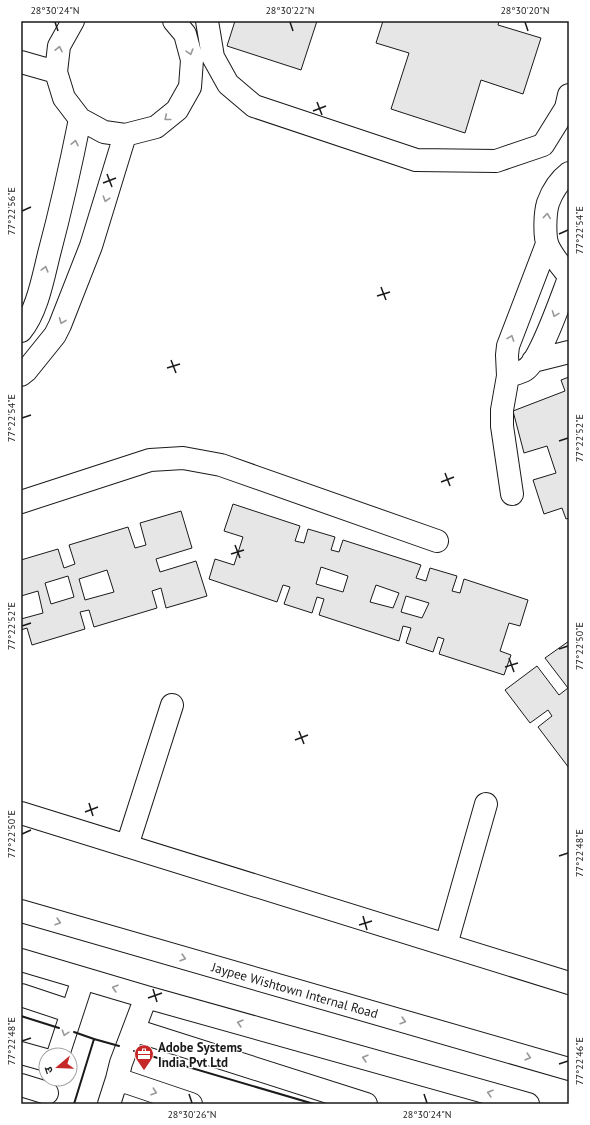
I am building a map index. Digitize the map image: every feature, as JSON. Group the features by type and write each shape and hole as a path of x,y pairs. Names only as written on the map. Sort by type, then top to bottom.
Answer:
{"street":[{"path":"71,21 59,46 56,72 64,98 80,119 104,132 126,135 156,127 177,110 190,87 192,60 185,34 174,21"},
{"path":"207,21 213,57 228,84 254,106 416,160 496,161 543,144 566,108 569,95"},
{"path":"21,62 56,72"},
{"path":"21,331 36,304 64,197 80,119"},
{"path":"21,375 26,371 55,335 60,325 91,246 126,135"},
{"path":"508,376 526,370 533,361 546,336 569,277 553,256 547,244 545,230 548,203 561,180 569,173"},
{"path":"512,494 502,426 502,410 508,376 508,346 547,244"},
{"path":"533,361 569,352"},
{"path":"21,502 150,460 183,458 221,465 437,541"},
{"path":"127,846 172,705"},
{"path":"446,945 486,804"},
{"path":"21,813 569,983"},
{"name":"Jaypee Wishtown Internal Road","path":"21,912 569,1069"},
{"path":"21,960 146,997 528,1104"},
{"path":"61,1047 83,979"},
{"path":"21,995 72,1012"},
{"path":"109,1104 121,1063 146,997"},
{"path":"134,1030 366,1104"},
{"path":"21,1053 38,1058"},
{"path":"117,1079 191,1104"},
{"path":"21,1085 48,1092"}],"building":[{"path":"235,21 317,21 301,70 227,46"},
{"path":"383,21 499,21 498,25 541,38 523,94 481,80 465,133 391,109 409,53 376,43"},
{"path":"569,377 569,518 566,519 562,508 544,514 533,480 556,473 547,446 524,453 513,411 565,391 561,380"},
{"path":"233,504 300,526 295,541 304,543 308,529 335,537 331,550 339,552 343,540 421,565 416,578 426,581 430,568 457,576 452,591 460,593 464,579 528,600 520,626 509,623 500,651 511,655 504,675 439,654 444,639 438,637 433,652 406,643 411,628 403,626 399,641 319,615 324,599 317,597 312,613 284,604 290,587 283,585 277,602 209,579 215,559 234,565 243,537 224,531","holes":["321,567 348,576 343,592 316,584","376,585 399,593 393,608 370,602","406,596 429,603 422,618 401,612"]},
{"path":"181,511 192,548 156,559 160,572 196,561 207,596 166,608 161,588 152,591 157,608 94,627 89,610 80,612 85,629 32,645 27,628 21,630 21,619 43,613 38,591 21,596 21,560 58,549 64,568 75,564 69,545 128,527 135,548 146,545 140,523","holes":["107,570 114,592 85,600 79,579","68,576 74,597 51,604 45,583"]},
{"path":"569,641 569,768 538,727 552,716 548,710 530,723 505,690 537,666 559,695 568,688 545,658"}],"wall":[{"path":"21,1016 59,1028"},
{"path":"74,1032 94,1040"},
{"path":"74,1104 94,1039 119,1046"},
{"path":"134,1051 314,1104"}],"place":[{"name":"Adobe Systems India Pvt Ltd","path":"144,1071"}]}
